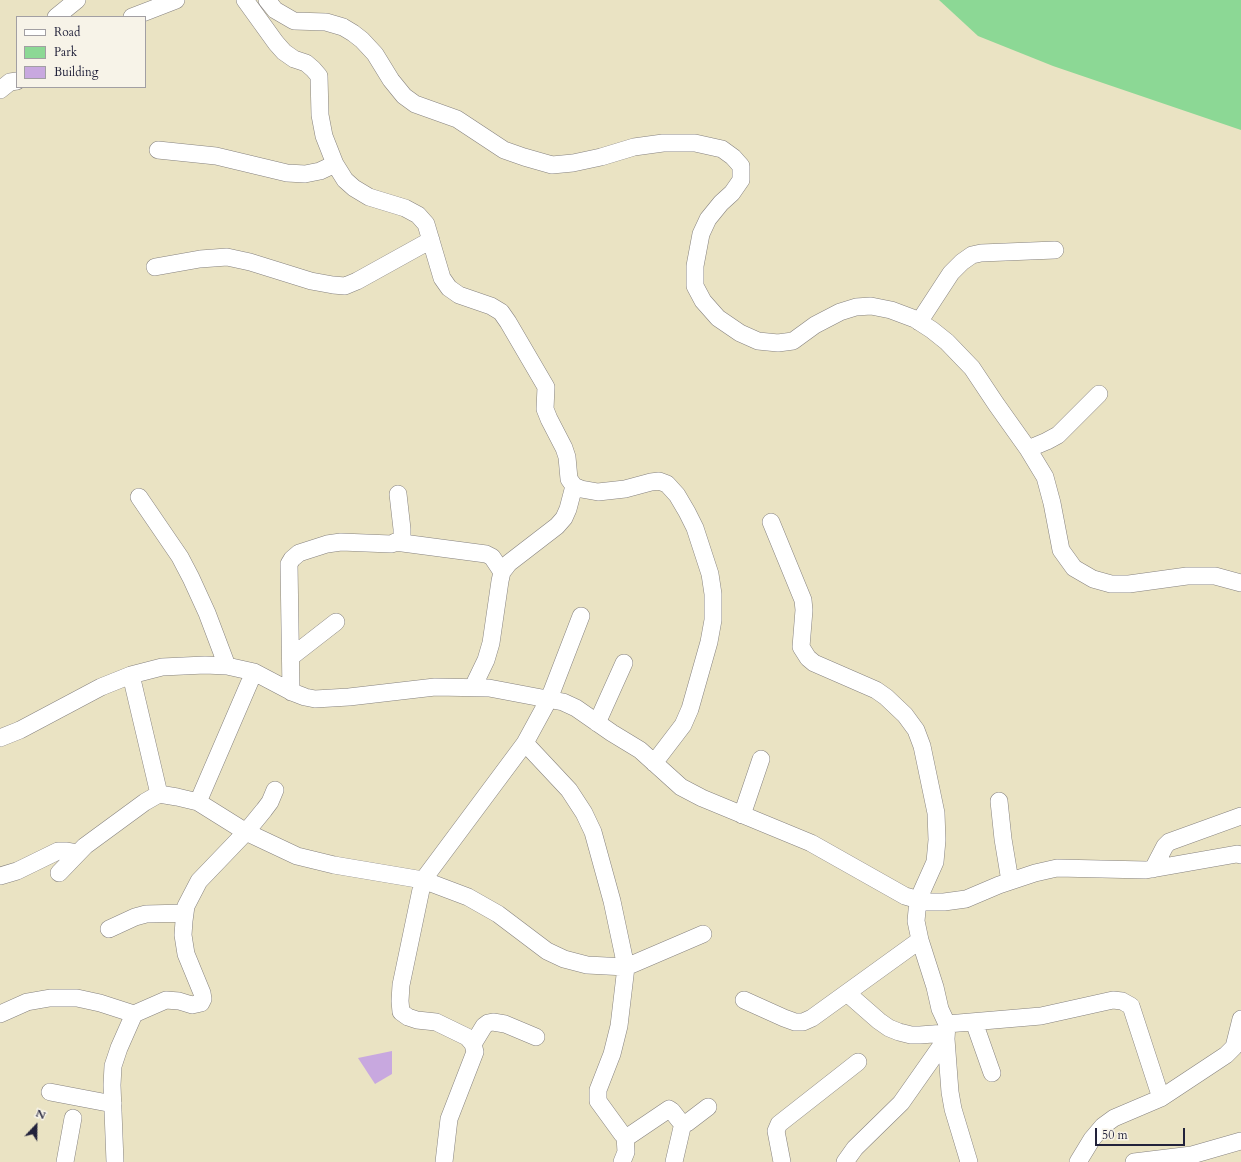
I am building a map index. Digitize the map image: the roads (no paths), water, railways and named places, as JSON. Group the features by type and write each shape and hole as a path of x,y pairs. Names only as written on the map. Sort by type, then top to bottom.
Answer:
{"street":[{"path":"57,16 77,0"},
{"path":"135,16 176,0"},
{"path":"245,0 284,52 294,59 306,63 319,76 320,115 324,136 335,164 345,180 354,188 369,197 405,208 418,215 426,224 442,278 449,288 459,295 491,306 501,312 508,322 546,387 546,409 548,419 564,448 567,457 569,479 574,486 581,489 598,492 625,489 659,481 668,484 677,495 692,522 710,574 713,594 713,620 709,642 690,709 683,725 654,763"},
{"path":"267,0 275,10 294,21 326,22 343,27 353,33 375,54 391,80 404,96 415,104 457,119 504,150 524,157 552,165 573,163 601,157 634,147 663,143 695,143 722,149 733,157 741,166 741,180 732,193 721,202 708,219 701,234 695,266 695,286 703,301 718,318 740,333 758,341 778,343 793,340 815,325 840,312 856,306 871,306 891,310 919,322 947,342 972,368 1028,449 1045,477 1052,503 1061,550 1074,568 1093,579 1111,584 1129,584 1187,576 1215,576 1241,583"},
{"path":"0,90 10,82 16,81"},
{"path":"158,150 216,156 287,173 305,174 320,171 335,164"},
{"path":"155,267 200,259 227,257 250,262 311,281 344,286 357,282 431,240"},
{"path":"919,322 951,273 972,255 981,252 1055,250"},
{"path":"1028,449 1058,435 1099,394"},
{"path":"473,687 486,660 491,643 502,572 509,564 557,526 564,518 574,486"},
{"path":"291,692 289,564 298,553 328,544 341,542 391,544 395,542 402,537 398,494"},
{"path":"140,497 180,557 191,578 228,666"},
{"path":"772,522 803,600 804,610 801,647 808,658 814,664 876,690 886,697 905,715 916,730 922,746 936,813 937,840 935,862 918,900 916,921 946,1032 950,1092 953,1109 969,1162"},
{"path":"395,542 486,554 492,557 502,572"},
{"path":"444,1162 449,1119 475,1052 473,1044 467,1037 436,1022 417,1020 408,1017 401,1012 401,985 423,880 525,743 549,699 581,616"},
{"path":"291,657 336,622"},
{"path":"597,723 624,663"},
{"path":"0,738 20,730 101,687 132,675 162,667 204,665 228,666 254,672 291,692 315,699 349,697 434,687 489,688 563,702 576,708 640,750 681,787 702,798 811,843 905,896 926,902 944,902 966,899 1010,881 1057,868 1146,870 1237,854 1241,855"},
{"path":"198,802 254,672"},
{"path":"132,675 159,794"},
{"path":"525,743 569,790 584,813 593,832 612,901 626,967 619,1026 612,1054 597,1096 598,1101 625,1136 626,1152 622,1162"},
{"path":"742,815 761,759"},
{"path":"0,1014 27,1002 50,998 77,998 100,1003 134,1014 166,1000 179,1001 192,1005 200,1003 203,999 202,993 186,954 184,935 185,913 189,899 199,880 246,832 267,806 275,790"},
{"path":"59,872 85,846 145,802 159,794 198,802 246,832 297,856 334,865 423,880 468,897 498,914 547,951 564,959 587,965 626,967 703,934"},
{"path":"999,801 1003,839 1010,881"},
{"path":"1152,868 1169,842 1241,816"},
{"path":"0,876 17,871 58,851 67,851 78,854"},
{"path":"109,930 146,914 185,913"},
{"path":"744,1000 784,1018 795,1022 804,1022 812,1018 920,940"},
{"path":"847,993 889,1028 899,1032 920,1036 946,1032 974,1022 1041,1016 1112,1000 1122,1001 1131,1006 1161,1098"},
{"path":"115,1162 112,1104 113,1066 134,1014"},
{"path":"1078,1162 1092,1139 1103,1126 1114,1118 1161,1098 1226,1055 1234,1047 1241,1019"},
{"path":"473,1044 484,1026 493,1022 505,1024 536,1037"},
{"path":"974,1022 992,1073"},
{"path":"845,1162 855,1148 901,1103 946,1032"},
{"path":"782,1162 776,1131 779,1124 858,1062"},
{"path":"50,1092 112,1104"},
{"path":"683,1123 687,1123 708,1107"},
{"path":"625,1136 629,1136 669,1109 683,1123"},
{"path":"65,1162 73,1118"},
{"path":"674,1162 683,1123"},
{"path":"1134,1162 1192,1155 1204,1157 1241,1141"}]}
